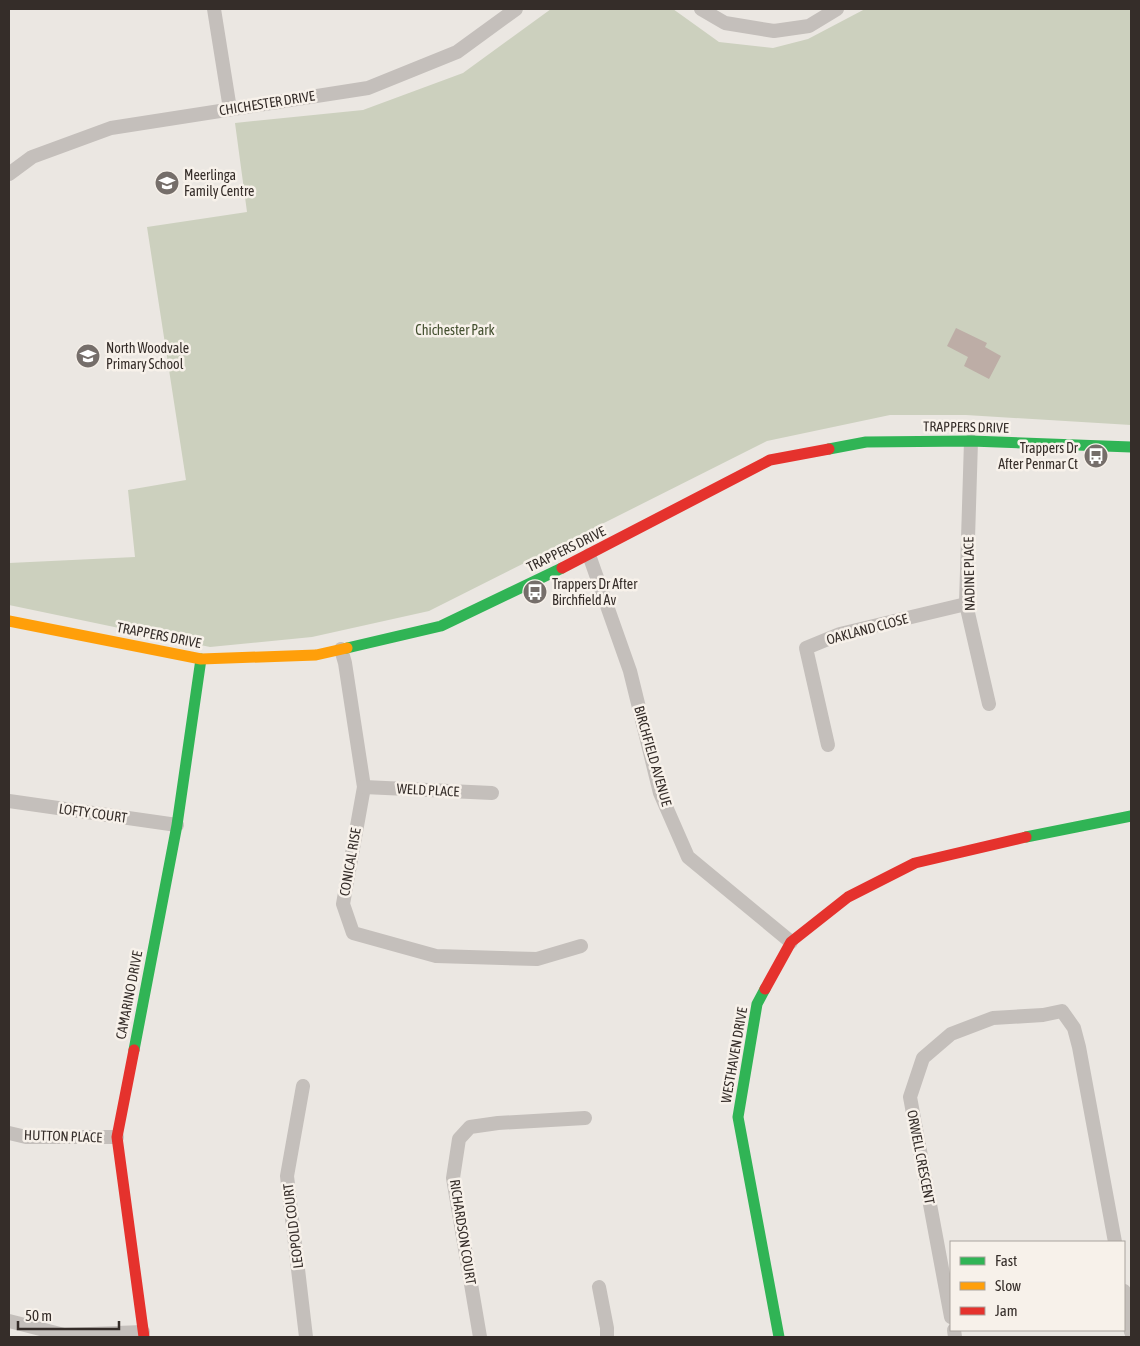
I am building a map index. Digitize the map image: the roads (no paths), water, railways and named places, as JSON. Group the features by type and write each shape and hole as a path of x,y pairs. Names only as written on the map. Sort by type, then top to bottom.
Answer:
{"street":[{"path":"214,9 230,109"},
{"name":"CHICHESTER DRIVE","path":"9,174 32,157 111,128 368,88 457,52 516,9"},
{"path":"701,9 725,23 774,31 809,26 837,9"},
{"name":"TRAPPERS DRIVE","path":"9,621 201,659 316,655 440,626 588,555 770,460 866,442 971,441 1131,447"},
{"name":"NADINE PLACE","path":"971,441 966,604 988,704"},
{"name":"BIRCHFIELD AVENUE","path":"588,555 630,671 660,793 688,857 791,942"},
{"name":"OAKLAND CLOSE","path":"828,744 806,648 840,634 966,604"},
{"name":"CONICAL RISE","path":"341,649 345,663 364,786 343,904 353,933 436,956 537,959 581,946"},
{"name":"CAMARINO DRIVE","path":"143,1335 117,1138 178,825 201,659"},
{"name":"WELD PLACE","path":"364,786 492,794"},
{"name":"LOFTY COURT","path":"9,801 178,825"},
{"name":"WESTHAVEN DRIVE","path":"779,1337 738,1117 757,1004 791,942 848,897 915,863 1013,840 1131,816"},
{"name":"ORWELL CRESCENT","path":"950,1312 910,1097 923,1058 951,1034 993,1018 1043,1015 1062,1011 1074,1028 1080,1047 1115,1241"},
{"name":"LEOPOLD COURT","path":"302,1086 287,1176 306,1337"},
{"name":"RICHARDSON COURT","path":"480,1337 453,1178 458,1139 470,1127 498,1123 585,1118"},
{"name":"HUTTON PLACE","path":"9,1133 26,1137 117,1138"},
{"path":"598,1287 607,1328 607,1337"},
{"path":"1125,1297 1131,1332"},
{"path":"9,1321 64,1335 143,1335"}],"place":[{"name":"Meerlinga Family Centre","path":"167,183"},
{"name":"North Woodvale Primary School","path":"88,356"},
{"name":"Trappers Dr After Penmar Ct","path":"1096,456"},
{"name":"Trappers Dr After Birchfield Av","path":"535,592"}],"park label":[{"name":"Chichester Park","path":"455,330"}]}
